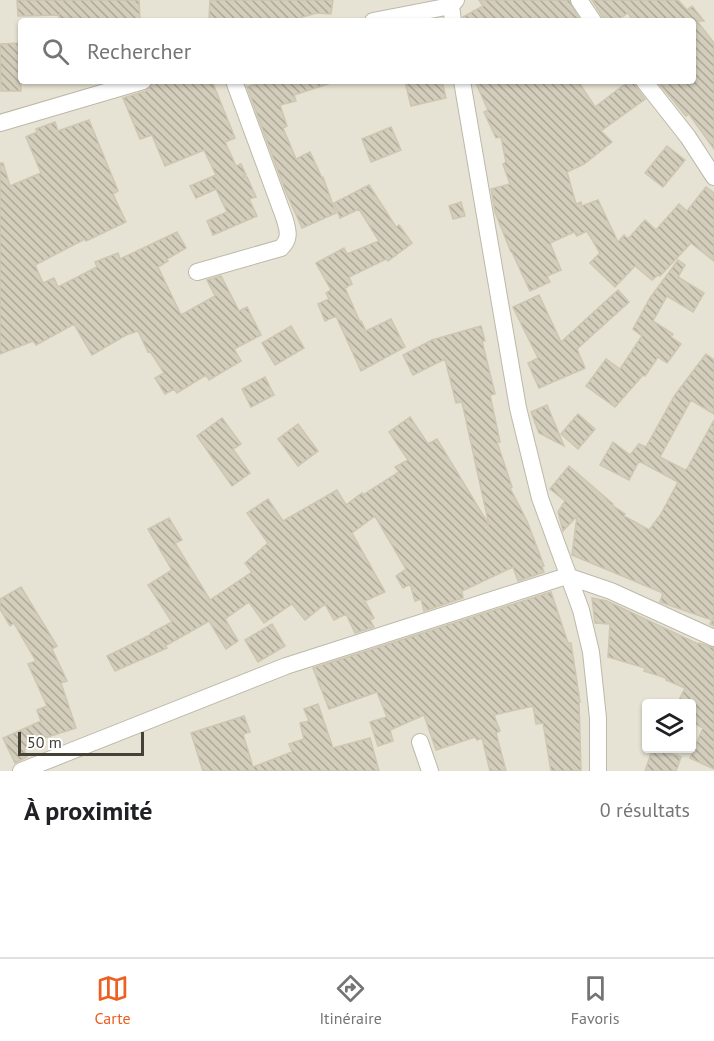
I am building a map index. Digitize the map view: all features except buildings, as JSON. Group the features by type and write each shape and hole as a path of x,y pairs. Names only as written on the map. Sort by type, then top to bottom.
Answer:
{"street":[{"path":"579,0 591,18"},
{"path":"393,18 454,9"},
{"path":"0,123 133,84"},
{"path":"197,272 280,248 287,242 289,230 235,84"},
{"path":"463,84 518,408 540,498 581,610 591,651 598,718 598,771"},
{"path":"646,84 688,138 714,177"},
{"path":"21,771 286,666 567,576 611,591 714,638"},
{"path":"420,742 430,771"}],"shaded area":[{"path":"0,0 714,0 714,771 0,771"}]}
